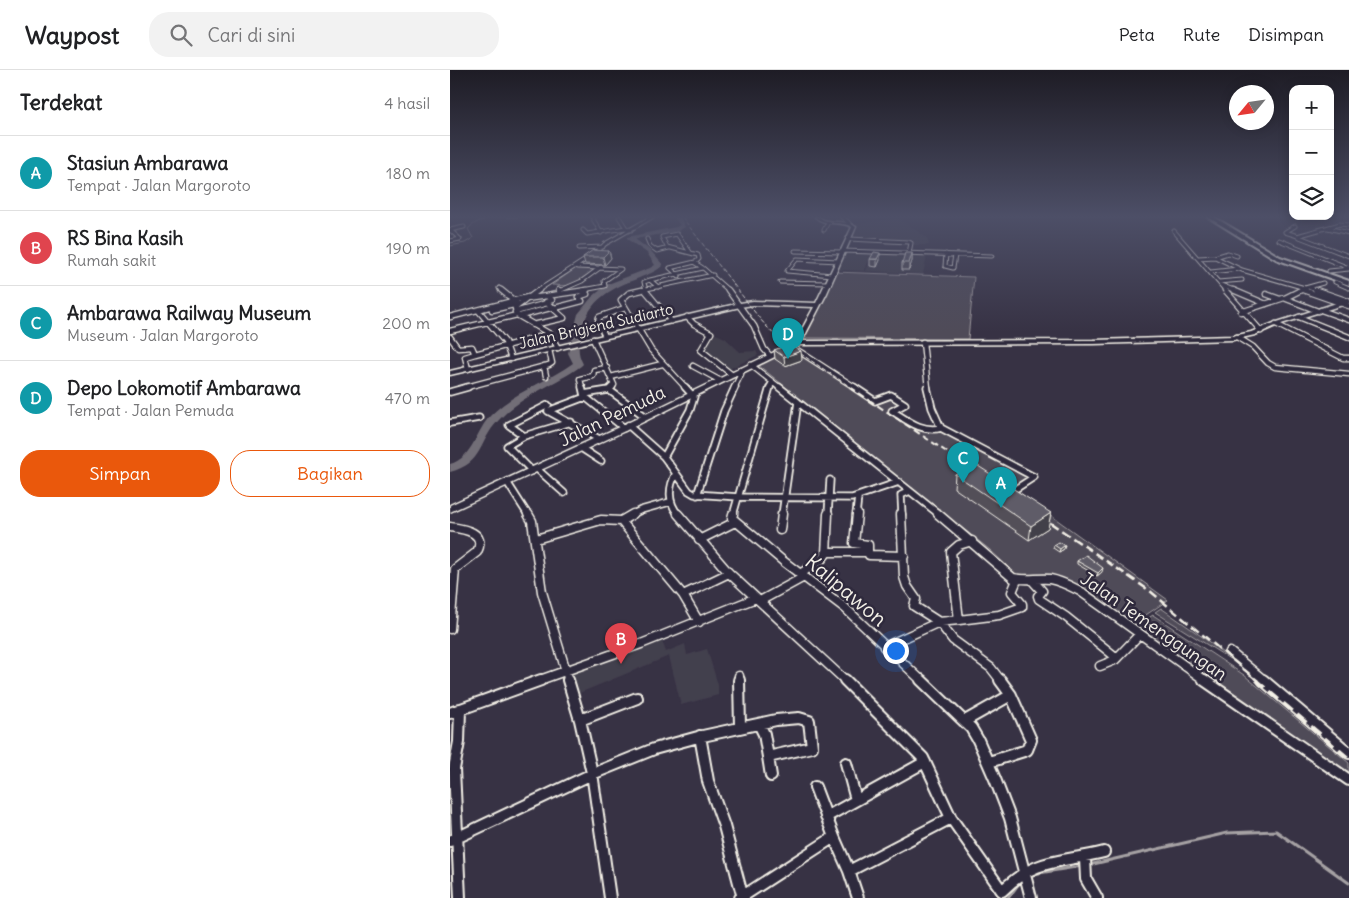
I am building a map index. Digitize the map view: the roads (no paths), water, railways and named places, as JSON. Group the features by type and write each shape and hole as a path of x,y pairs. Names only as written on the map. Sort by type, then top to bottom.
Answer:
{"highway":[{"path":"1276,256 1349,283"}],"main road":[{"path":"789,347 798,343 1094,342 1237,338 1346,302"}],"street":[{"path":"558,348 550,334 517,314 515,308 590,256"},
{"path":"686,281 670,268 695,262 699,259 698,256"},
{"path":"798,343 841,256"},
{"path":"946,256 945,266 953,268 955,256"},
{"path":"979,256 992,256"},
{"path":"1196,256 1241,312 1261,331"},
{"path":"1198,258 1219,256"},
{"path":"1317,256 1349,269"},
{"path":"1215,257 1238,269 1346,302 1349,306"},
{"path":"832,274 788,271 796,259 839,260"},
{"path":"695,262 724,283 755,327 762,350 770,356"},
{"path":"560,292 574,292 605,286 604,281 621,269 575,267"},
{"path":"450,317 512,299 547,296 560,292 582,281 601,267"},
{"path":"670,321 664,311 645,290 644,284 650,280 703,268"},
{"path":"1210,272 1238,269"},
{"path":"1329,272 1349,269"},
{"path":"664,456 690,410 694,397 662,364 620,300 627,294 713,275"},
{"path":"650,280 658,287"},
{"path":"1219,283 1242,280"},
{"path":"780,282 828,283"},
{"path":"1335,282 1349,283"},
{"path":"1219,283 1266,304"},
{"path":"1241,312 1324,283"},
{"path":"500,288 505,295 512,299"},
{"path":"1305,289 1346,302"},
{"path":"517,314 560,298 560,292"},
{"path":"450,331 517,314 582,301 578,297 580,296 574,292"},
{"path":"580,296 587,294"},
{"path":"1266,294 1349,320"},
{"path":"533,325 564,318 549,302 547,296"},
{"name":"Jalan Brigjend Sudiarto","path":"450,373 748,303 817,305"},
{"path":"492,310 520,304"},
{"path":"605,336 598,322 598,317 607,312 625,308"},
{"path":"478,310 507,346 511,359"},
{"path":"631,318 664,311"},
{"path":"687,317 694,324 712,333 701,350 731,374"},
{"path":"1299,317 1349,337"},
{"path":"1276,324 1343,358 1349,358"},
{"path":"468,369 465,357 550,334"},
{"path":"450,337 458,348 471,346 475,354"},
{"path":"1237,338 1253,347 1268,363 1275,367 1349,374"},
{"path":"524,436 508,424 547,405 609,390 614,385 607,368 590,340"},
{"path":"923,342 930,402 941,428 1033,476 1034,478 1017,488"},
{"path":"789,347 875,401 890,395 904,404 892,411 921,428 934,430 941,428"},
{"name":"Jalan Pemuda","path":"450,509 626,427 789,347"},
{"path":"450,392 552,363 549,350"},
{"path":"611,377 662,364"},
{"path":"751,365 972,541 1017,580 1012,592 1022,604 1022,607 1012,611 939,622 884,648"},
{"path":"544,366 546,376"},
{"path":"693,366 719,380"},
{"path":"607,368 594,370 593,376 580,379 585,396 664,456 688,491 697,495 785,498 858,497 899,482"},
{"path":"697,495 724,410 740,370"},
{"path":"700,540 736,522 732,515 739,497 772,381"},
{"path":"609,390 646,417"},
{"path":"780,530 798,402"},
{"path":"547,405 548,411 599,439"},
{"path":"450,423 479,418"},
{"path":"564,493 507,446 524,436 571,422"},
{"path":"582,448 601,461"},
{"path":"676,473 672,479 670,502 729,573 872,705 925,762 951,818 999,894 1022,872 1046,864 1086,864 1104,852"},
{"path":"460,898 454,839 454,769 459,742 455,711 758,600 802,576 821,560 826,552 830,480"},
{"path":"507,482 530,516 536,539 542,592 580,720 592,773 610,898"},
{"path":"910,491 901,496 904,577 907,586 916,599 914,606 939,622 953,640 991,668 1011,695 1031,740 1027,750 988,762"},
{"path":"858,497 854,542 868,545 868,552"},
{"path":"536,539 601,520 621,522 641,510 670,502"},
{"path":"621,522 683,594 699,622"},
{"name":"Kalipawon","path":"736,522 802,576 845,608 884,648 965,721 975,735 988,762 1014,833 1022,872 1031,898"},
{"path":"450,527 472,531 478,537 476,552 455,569 450,629"},
{"path":"959,620 951,552 959,545 972,541"},
{"path":"826,552 868,552 869,555 904,556"},
{"path":"683,594 729,573"},
{"name":"Jalan Temenggungan","path":"1017,580 1048,579 1062,582 1080,591 1139,635 1349,780"},
{"path":"1032,580 1042,591 1038,596 1039,599 1066,617 1117,658"},
{"path":"1100,666 1117,658 1139,635"},
{"path":"1230,652 1349,753"},
{"path":"739,676 740,727"},
{"path":"965,721 1011,695"},
{"path":"580,720 637,698"},
{"path":"454,839 592,773 642,754 700,736 740,727 802,717 809,721 812,746 768,757"},
{"path":"759,724 764,734 771,776"},
{"path":"700,736 708,781 724,826 742,897 834,837"},
{"path":"826,816 925,762"},
{"path":"846,763 856,800"},
{"path":"815,787 858,898"},
{"path":"849,871 951,818"},
{"path":"1086,864 1086,879 1097,898"}],"waterway":[{"path":"450,468 459,466 472,455 489,425 503,409 578,364 573,353 581,316 595,299 611,286 653,270 659,265 652,256"},
{"path":"604,286 616,284"},
{"path":"565,290 580,289"},
{"path":"541,295 558,290"},
{"path":"450,320 472,314"},
{"path":"1089,865 1227,833 1276,831 1349,883"},
{"path":"1033,874 1082,866"},
{"path":"1008,898 1020,882"}],"railway":[{"path":"712,256 777,338 852,388"},
{"path":"850,387 981,475"},
{"path":"1039,515 1150,591 1258,681"},
{"path":"1256,680 1349,758"}],"place":[{"name":"Depo Lokomotif Ambarawa","path":"788,359"},
{"name":"Ambarawa Railway Museum","path":"963,483"},
{"name":"Stasiun Ambarawa","path":"1001,508"},
{"name":"RS Bina Kasih","path":"621,664"}]}
